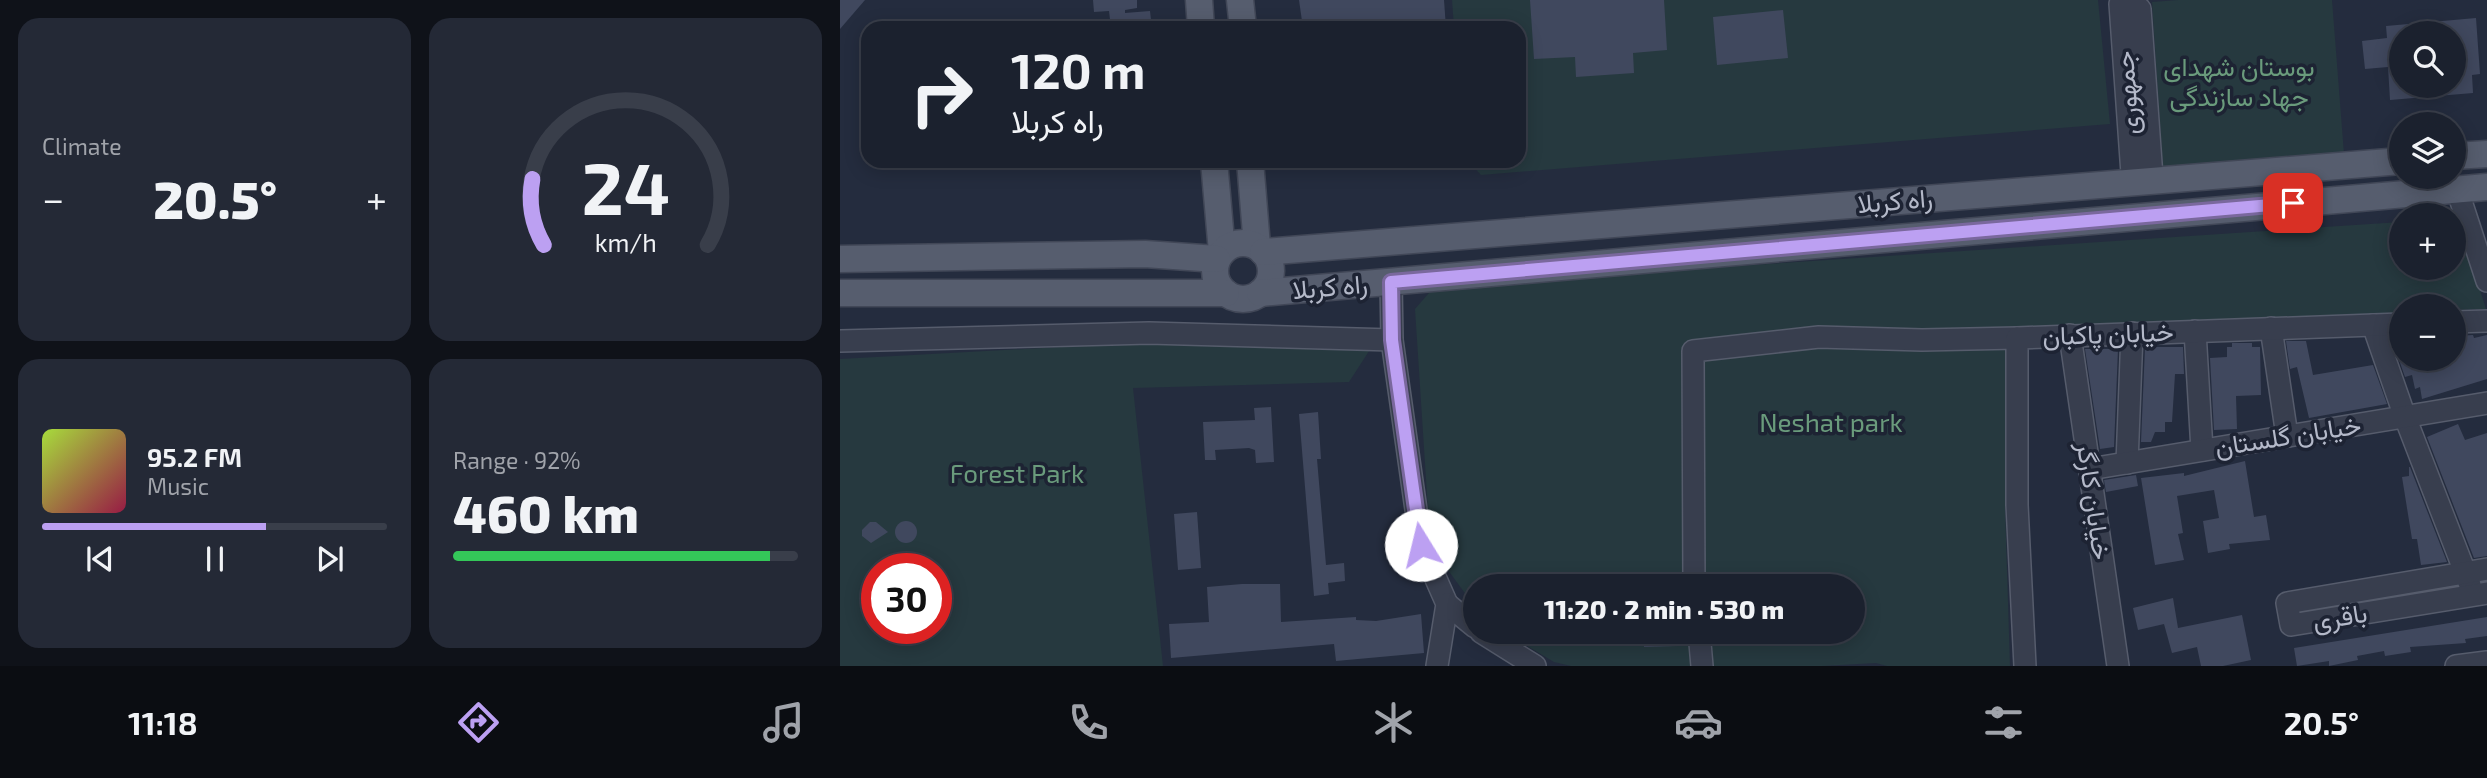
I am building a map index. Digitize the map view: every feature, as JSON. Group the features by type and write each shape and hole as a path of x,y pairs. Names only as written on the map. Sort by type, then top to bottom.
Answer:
{"main road":[{"path":"1199,0 1200,21"},
{"path":"1240,0 1242,21"},
{"path":"2466,155 2487,154"},
{"name":"راه کربلا","path":"1260,249 2389,162"},
{"path":"1214,168 1219,255 1215,278 1226,293"},
{"path":"840,293 1226,293 1243,299 1260,293 1270,277 1268,259 1260,249 1251,168"},
{"name":"راه کربلا","path":"2466,188 2487,187"},
{"name":"راه کربلا","path":"1260,293 2457,189"},
{"path":"840,259 1219,255 1238,243 1260,249"}],"street":[{"name":"جمهوری","path":"2123,0 2120,4 2133,174 2144,181"},
{"path":"2131,0 2140,9 2152,177 2144,181"},
{"path":"2457,189 2487,281"},
{"path":"1391,282 1392,340 1421,545 1447,604 1463,617"},
{"path":"2466,322 2487,321"},
{"name":"خیابان پاکبان","path":"2025,666 2017,505 2017,338 2389,324"},
{"path":"2373,325 2405,417 2477,570 2479,594"},
{"path":"2271,328 2287,436"},
{"path":"2195,331 2202,450"},
{"path":"840,341 1149,333 1392,340"},
{"path":"2127,463 2132,333"},
{"name":"خیابان کارگر","path":"2070,335 2118,666"},
{"path":"1694,574 1693,351 1819,337 1922,340 2017,338"},
{"name":"خیابان گلستان","path":"2090,469 2487,403"},
{"name":"باقری","path":"2477,570 2287,603 2291,625 2479,594"},
{"path":"1437,666 1447,604"},
{"path":"1500,644 1535,666"},
{"path":"1700,644 1702,666"},
{"path":"2456,666 2487,662"}],"green space":[{"path":"1452,0 2098,0 2110,124 1481,175 1474,168 1526,168 1526,21 1454,21"},
{"name":"بوستان شهدای جهاد سازندگی","path":"2332,0 2344,154 2163,169 2152,2"},
{"name":"Neshat park","path":"2389,223 2389,280 2466,280 2466,246 2486,309 2466,310 2466,294 2389,294 2389,314 2010,330 2005,507 2010,666 1887,666 1876,663 1822,666 1571,666 1554,662 1524,644 1865,644 1865,574 1463,574 1463,591 1445,566 1429,525 1415,309 1435,286"},
{"name":"Forest Park","path":"1151,342 1371,348 1349,382 1133,388 1163,666 840,666 840,359"}],"building":[{"path":"840,0 865,0 840,29"},
{"path":"1093,0 1137,0 1137,8 1125,10 1125,13 1150,11 1151,21 1110,21 1109,11 1094,12"},
{"path":"1299,0 1444,0 1446,21 1302,21"},
{"path":"1530,0 1664,0 1667,50 1633,53 1634,73 1576,77 1575,57 1534,59"},
{"path":"1783,10 1788,58 1717,65 1713,17"},
{"path":"2476,18 2480,74 2472,75 2473,93 2466,94 2466,21 2442,21"},
{"path":"2386,26 2389,26 2389,84 2388,67 2365,69 2362,41 2387,38"},
{"path":"2466,335 2473,335 2474,338 2487,335 2487,379 2422,399 2420,387 2415,389 2412,375 2405,377 2403,371 2466,371"},
{"path":"2286,341 2306,341 2313,375 2373,365 2387,404 2309,418 2297,367 2290,369"},
{"path":"2232,343 2252,343 2252,347 2260,347 2261,395 2236,396 2237,429 2214,430 2210,358 2227,357 2227,347 2232,347"},
{"path":"2145,347 2183,347 2184,374 2175,374 2172,422 2165,422 2165,432 2155,432 2151,442 2141,442"},
{"path":"2085,349 2118,349 2114,447 2100,449"},
{"path":"1271,407 1274,462 1256,463 1255,450 1249,448 1215,450 1216,460 1205,460 1203,422 1255,420 1254,408"},
{"path":"1318,412 1321,459 1317,459 1326,565 1344,563 1345,581 1328,583 1329,594 1314,596 1299,414"},
{"path":"2458,424 2465,440 2487,433 2487,556 2474,558 2427,437"},
{"path":"2245,461 2254,517 2266,515 2270,540 2229,544 2230,549 2208,553 2203,521 2219,518 2214,490 2177,496 2183,533 2178,534 2184,560 2155,565 2141,478 2184,473 2184,476"},
{"path":"2409,467 2447,562 2421,565 2417,539 2412,539 2402,477 2409,476"},
{"path":"2136,475 2138,486 2106,492 2104,480"},
{"path":"1197,512 1201,568 1178,570 1174,514"},
{"path":"906,521 914,524 917,532 914,540 906,543 898,540 895,532 898,524"},
{"path":"870,522 876,522 888,532 871,543 862,536 862,530"},
{"path":"1280,584 1281,622 1356,617 1356,620 1376,621 1421,614 1424,653 1336,661 1334,644 1171,658 1169,624 1209,622 1207,587"},
{"path":"2173,598 2178,628 2242,615 2251,660 2223,666 2201,666 2197,647 2172,653 2164,624 2138,630 2133,608"},
{"path":"2487,617 2487,636 2465,639 2466,643 2410,647 2411,652 2385,656 2384,651 2357,656 2358,660 2329,666 2329,661 2297,666 2294,648"},
{"path":"1644,644 1678,644 1678,646 1644,647"}],"route":[{"path":"1421,545 1392,340 1391,282 2293,203"}]}
